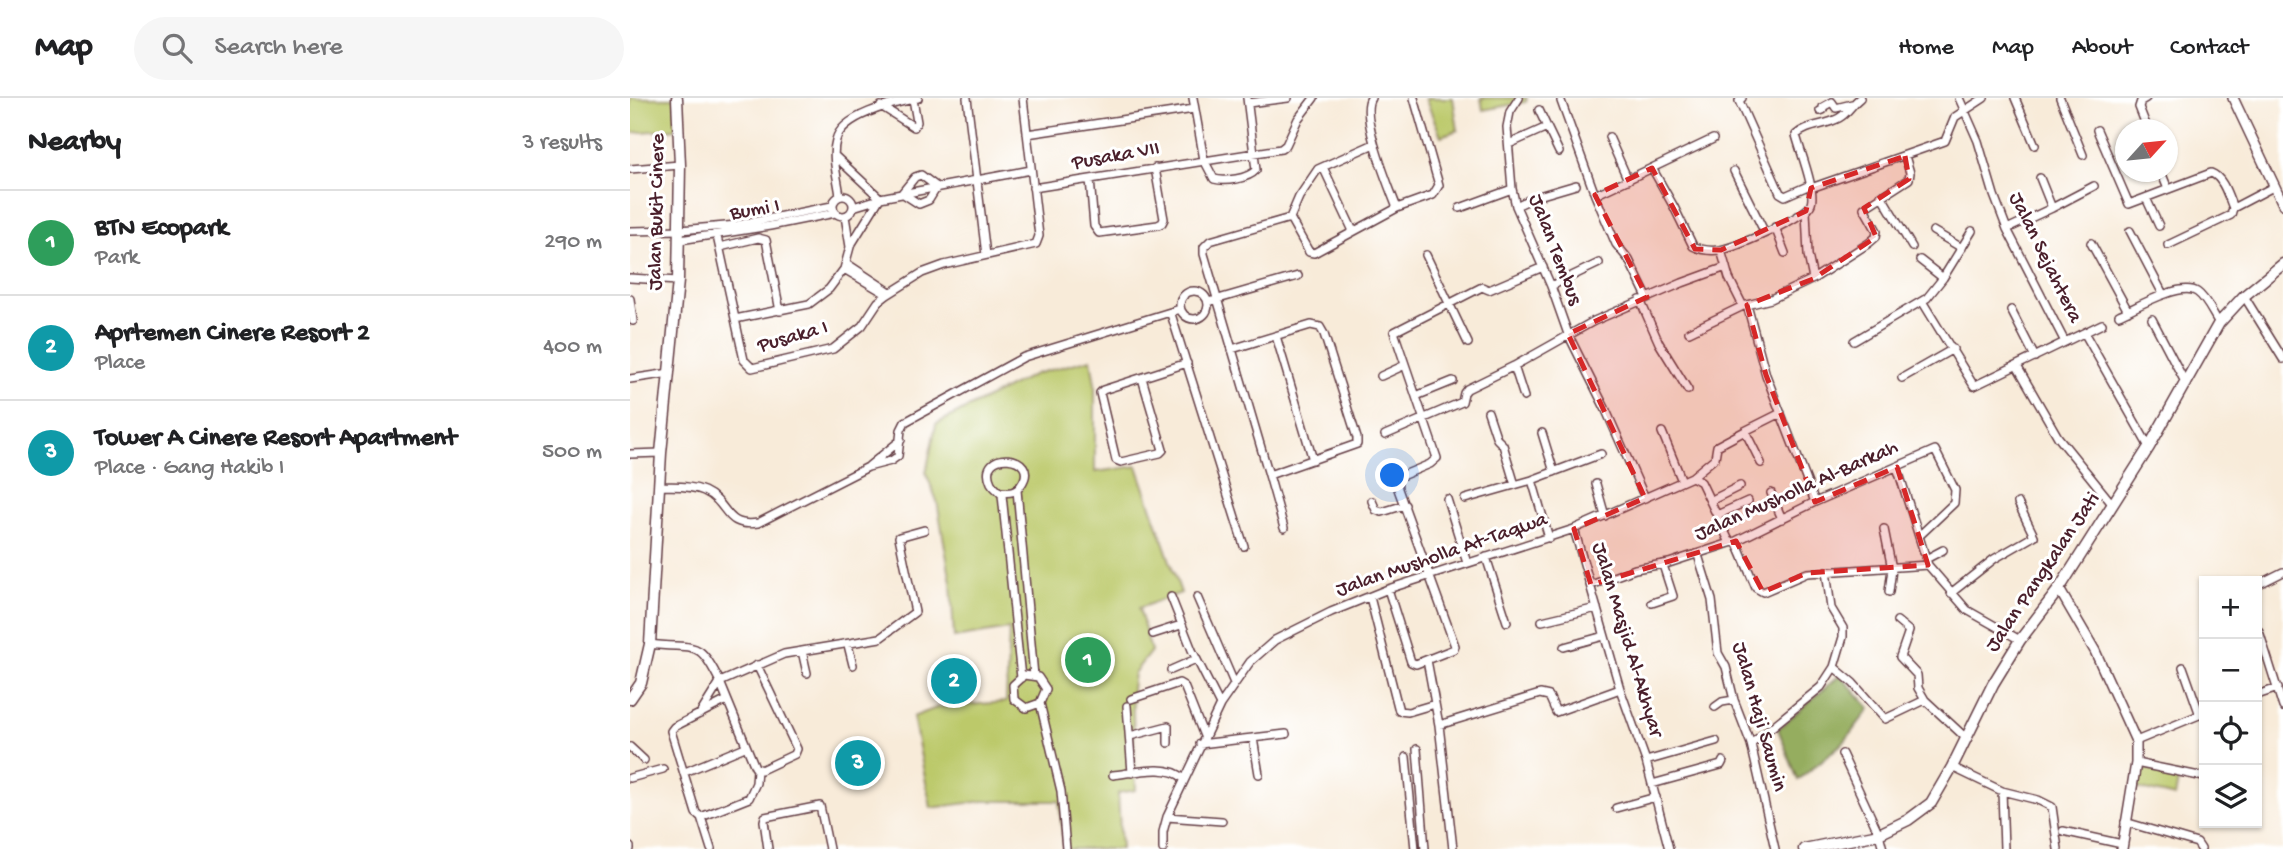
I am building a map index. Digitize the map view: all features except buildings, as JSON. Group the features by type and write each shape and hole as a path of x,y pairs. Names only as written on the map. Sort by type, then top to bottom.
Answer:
{"main road":[{"name":"Jalan Bukit Cinere","path":"630,699 641,682 650,644 661,453 678,281 680,165 677,98"},
{"name":"Jalan Pangkalan Jati","path":"1804,849 1834,846 1879,834 1908,820 1931,803 1993,684 2113,505 2186,384 2219,323 2244,296 2282,267"}],"street":[{"path":"967,98 986,255"},
{"path":"845,266 888,293 922,273 1036,244 1039,236 1023,98"},
{"path":"1193,98 1204,160 1214,179 1219,181 1251,175 1256,170 1247,101 1288,98"},
{"name":"Pusaka VII","path":"1033,188 1284,148 1298,119 1314,98"},
{"path":"1371,98 1367,109 1374,144 1396,208"},
{"path":"1290,218 1309,252 1314,253 1396,208 1433,195 1439,185 1414,98"},
{"name":"Jalan Tembus","path":"1518,98 1510,112 1507,127 1516,206 1551,286 1568,334 1645,498"},
{"path":"1742,98 1739,102 1780,193 1785,195 1945,141 1955,117 1984,98"},
{"path":"1652,168 1693,246 1700,250 1721,250 1765,233 1806,211 1811,205 1810,186 1796,135 1803,128 1837,119 1860,98"},
{"name":"Jalan Sejahtera","path":"1959,98 1978,141 2007,229 2065,342"},
{"path":"2015,98 2035,145"},
{"path":"2060,98 2083,155"},
{"path":"2144,119 2139,107 2141,101 2146,98"},
{"path":"2233,98 2280,195 2233,208"},
{"path":"840,196 835,156 836,138 849,123 881,106 916,99 917,122 914,127 881,106"},
{"path":"1561,102 1595,195 1616,244 1629,260 1659,343 1688,390"},
{"path":"1820,111 1832,102 1836,108 1852,104"},
{"path":"1027,134 1194,108"},
{"path":"1539,110 1559,152"},
{"path":"1509,144 1546,127"},
{"path":"2097,130 2129,204 2211,173 2215,174 2233,208 2231,215 2168,245"},
{"path":"1609,137 1628,180"},
{"path":"1595,195 1713,139"},
{"path":"1284,528 1204,247 1206,243 1290,218 1313,174 1374,144"},
{"path":"1362,151 1380,161"},
{"path":"835,156 880,198"},
{"path":"1689,332 1745,306 1771,299 1812,279 1876,237 1877,230 1864,208 1909,179 1905,156"},
{"path":"630,169 680,165"},
{"path":"1323,167 1353,231"},
{"path":"1090,179 1094,226 1099,233 1158,225 1164,219 1155,168"},
{"path":"845,216 853,207 880,198 1031,170"},
{"path":"1734,171 1765,233"},
{"path":"902,193 915,177 921,175 937,187"},
{"path":"2040,178 2052,208"},
{"path":"2165,182 2168,189"},
{"path":"1516,206 1535,197 1576,186"},
{"path":"2007,229 2094,186"},
{"path":"902,193 919,204 929,201 937,187"},
{"path":"1460,208 1512,189"},
{"path":"1881,195 1912,247"},
{"path":"845,216 834,210 834,200 840,196 851,199 853,207"},
{"path":"735,318 780,311 818,299 829,289 845,266 850,247 880,198"},
{"path":"2146,198 2159,226"},
{"name":"Bumi I","path":"630,231 680,235 834,210"},
{"path":"1806,211 1812,279"},
{"path":"845,216 850,247"},
{"path":"1775,227 1785,253"},
{"path":"2130,230 2163,294"},
{"name":"Pusaka I","path":"716,231 744,360 752,368 834,349 862,326 878,302 888,293"},
{"path":"1933,231 1962,248"},
{"path":"1854,341 1922,301 1943,278 1972,231"},
{"path":"720,247 758,238 766,241 780,311"},
{"path":"2091,243 2128,311"},
{"path":"1721,250 1726,267 1745,306 1766,375 1815,502"},
{"path":"1426,255 1468,343"},
{"path":"1920,260 1943,278"},
{"path":"1551,286 1599,263"},
{"path":"1388,589 1411,662 1416,664 1455,648 1397,479 1437,458 1394,332 1482,287 1489,290 1542,267"},
{"path":"1568,334 1644,299 1726,267"},
{"path":"1208,302 1298,276"},
{"path":"630,278 678,281"},
{"path":"2119,315 2163,294 2189,288 2199,293 2219,323"},
{"path":"1187,292 1201,292 1208,302 1208,309 1200,318 1188,318 1180,309 1182,296 1187,292"},
{"path":"2244,296 2283,359"},
{"path":"630,299 633,321"},
{"path":"1922,301 1974,386 2102,324"},
{"path":"868,467 891,461 898,456 905,422 1024,357 1171,314 1180,309"},
{"path":"2011,310 2035,357"},
{"path":"1171,314 1244,546"},
{"path":"2152,319 2186,384"},
{"path":"1233,349 1311,325 1320,327 1357,438 1353,447 1269,475"},
{"name":"Jalan Tembus","path":"1385,435 1462,402 1467,389 1514,366 1568,334"},
{"path":"2085,334 2149,447"},
{"path":"1276,336 1313,460"},
{"path":"1902,378 1953,349"},
{"path":"1142,377 1163,450 1121,462 1116,460 1100,393 1142,377 1187,363"},
{"path":"1381,376 1405,365"},
{"path":"1514,366 1524,397"},
{"path":"2017,366 2058,437 2113,505"},
{"path":"630,379 670,373"},
{"path":"1416,396 1453,381"},
{"path":"1488,412 1497,439 1503,445 1514,485"},
{"path":"1781,413 1717,446 1715,458 1692,477 1701,482 1756,588 1763,593 1807,573 1892,569 1927,562 1943,550"},
{"path":"1745,430 1761,463"},
{"path":"1662,432 1682,481"},
{"path":"1542,433 1554,472"},
{"path":"659,486 692,488 705,492 733,520 743,525 758,523 868,467 901,440"},
{"name":"Jalan Musholla Al-Barkah","path":"1591,585 1635,569 1663,565 1733,542 1815,502 1935,450 1955,490 1954,503 1919,536"},
{"path":"630,454 661,453"},
{"path":"1465,499 1532,480 1601,454"},
{"path":"1010,458 1019,463 1024,472 1024,482 1017,490 1001,492 993,486 989,476 992,466 1000,459 1010,458"},
{"path":"1897,467 1927,562 1967,610 2020,640"},
{"name":"Jalan Musholla At-Taqwa","path":"1163,849 1163,832 1167,817 1220,705 1259,652 1275,640 1331,612 1388,589 1574,529 1692,477"},
{"path":"1532,480 1549,538"},
{"path":"1596,484 1605,516"},
{"path":"1710,501 1740,486"},
{"path":"1017,490 1034,676"},
{"path":"1001,492 1021,678"},
{"path":"1771,493 1782,519"},
{"path":"1447,499 1467,563"},
{"path":"1372,500 1376,510 1382,512 1405,505"},
{"path":"1717,515 1748,501"},
{"path":"1951,593 1994,559 2034,536 2018,503"},
{"name":"Jalan Masjid Al-Akhyar","path":"1574,529 1620,689 1646,761 1669,849"},
{"path":"1884,529 1892,569 1889,592"},
{"path":"699,714 720,682 784,654 880,638 915,612 899,537 924,530"},
{"name":"Jalan Haji Saumin","path":"1698,555 1712,600 1718,653 1726,667 1734,700 1751,744 1775,849"},
{"path":"1486,557 1507,622"},
{"path":"1653,603 1673,596 1663,565"},
{"path":"1751,744 1821,687 1834,667 1843,628 1832,608 1826,571"},
{"path":"2262,582 2283,572"},
{"path":"2059,589 2095,651 2136,741 2136,763 2122,847 2063,831"},
{"path":"1171,597 1196,660 1220,705"},
{"path":"1197,597 1234,683"},
{"path":"1370,597 1399,711 1408,712 1435,704"},
{"path":"1542,621 1597,608"},
{"path":"1898,621 1909,631 1900,657 1917,675 1918,688 1925,700 1966,738"},
{"path":"1153,634 1181,625"},
{"path":"1564,647 1604,636"},
{"path":"2262,639 2283,707"},
{"path":"1017,645 1030,643"},
{"path":"650,644 697,648 708,657 745,747 757,769 756,783 749,798 701,817"},
{"path":"848,645 853,665"},
{"path":"802,651 807,673"},
{"path":"1171,670 1196,660"},
{"path":"1427,660 1439,725 1454,849"},
{"path":"757,665 797,751 761,770 757,769"},
{"path":"1834,667 1853,683 1885,719 1925,700"},
{"path":"2183,667 2199,707"},
{"path":"1040,703 1027,708 1014,699 1013,685 1024,675 1034,676 1038,677 1045,689 1040,703 1061,791 1066,849"},
{"path":"1132,773 1129,702 1179,683 1184,686 1202,740 1286,734"},
{"path":"1439,725 1540,694 1549,696 1556,712 1620,689"},
{"path":"2262,694 2280,691"},
{"path":"1715,707 1734,700"},
{"path":"711,849 701,817 696,813 671,731 674,727 727,701"},
{"path":"2136,741 2199,715"},
{"path":"1130,736 1168,726 1168,743"},
{"path":"1253,738 1259,774"},
{"name":"Jalan Masjid Al-Akhyar","path":"1646,761 1716,741"},
{"path":"630,747 644,760"},
{"path":"685,772 745,747"},
{"path":"1417,748 1425,849"},
{"path":"1842,754 1879,834 1883,849"},
{"path":"1406,757 1415,849"},
{"path":"1652,784 1721,765 1723,761"},
{"path":"2136,763 2199,776"},
{"path":"1952,767 2002,790 2038,800 2052,807 2059,849"},
{"path":"630,778 663,769"},
{"path":"1113,775 1159,770 1179,774 1184,779"},
{"path":"2002,790 2004,849"},
{"path":"1616,808 1656,797"},
{"path":"768,849 765,817 820,806 829,849"},
{"path":"1167,817 1222,821"},
{"path":"2125,822 2197,843 2201,849"}],"highlighted area":[{"path":"1905,156 1909,179 1864,208 1876,237 1813,279 1747,305 1766,375 1815,502 1897,467 1928,565 1807,573 1763,592 1736,541 1591,585 1574,529 1645,498 1568,334 1647,297 1595,195 1652,168 1695,249 1721,250 1806,211 1811,188"}],"green space":[{"path":"630,98 675,98 676,129 630,133"},
{"path":"1425,98 1453,98 1458,130 1441,136"},
{"path":"1481,98 1527,98 1526,102 1483,110"},
{"path":"1091,359 1095,384 1095,472 1137,466 1181,593 1139,608 1151,651 1134,673 1132,689 1136,790 1118,793 1121,849 1064,849 1059,801 983,801 931,808 913,717 939,707 1006,702 1009,629 954,638 951,582 937,501 926,473 936,424 1035,374"},
{"path":"1840,675 1870,708 1844,742 1798,780 1778,729"},
{"path":"2142,768 2179,775 2175,797 2137,788"}],"place":[{"name":"BTN Ecopark","path":"1088,660"},
{"name":"Aprtemen Cinere Resort 2","path":"954,681"},
{"name":"Tower A Cinere Resort Apartment","path":"858,763"}]}
